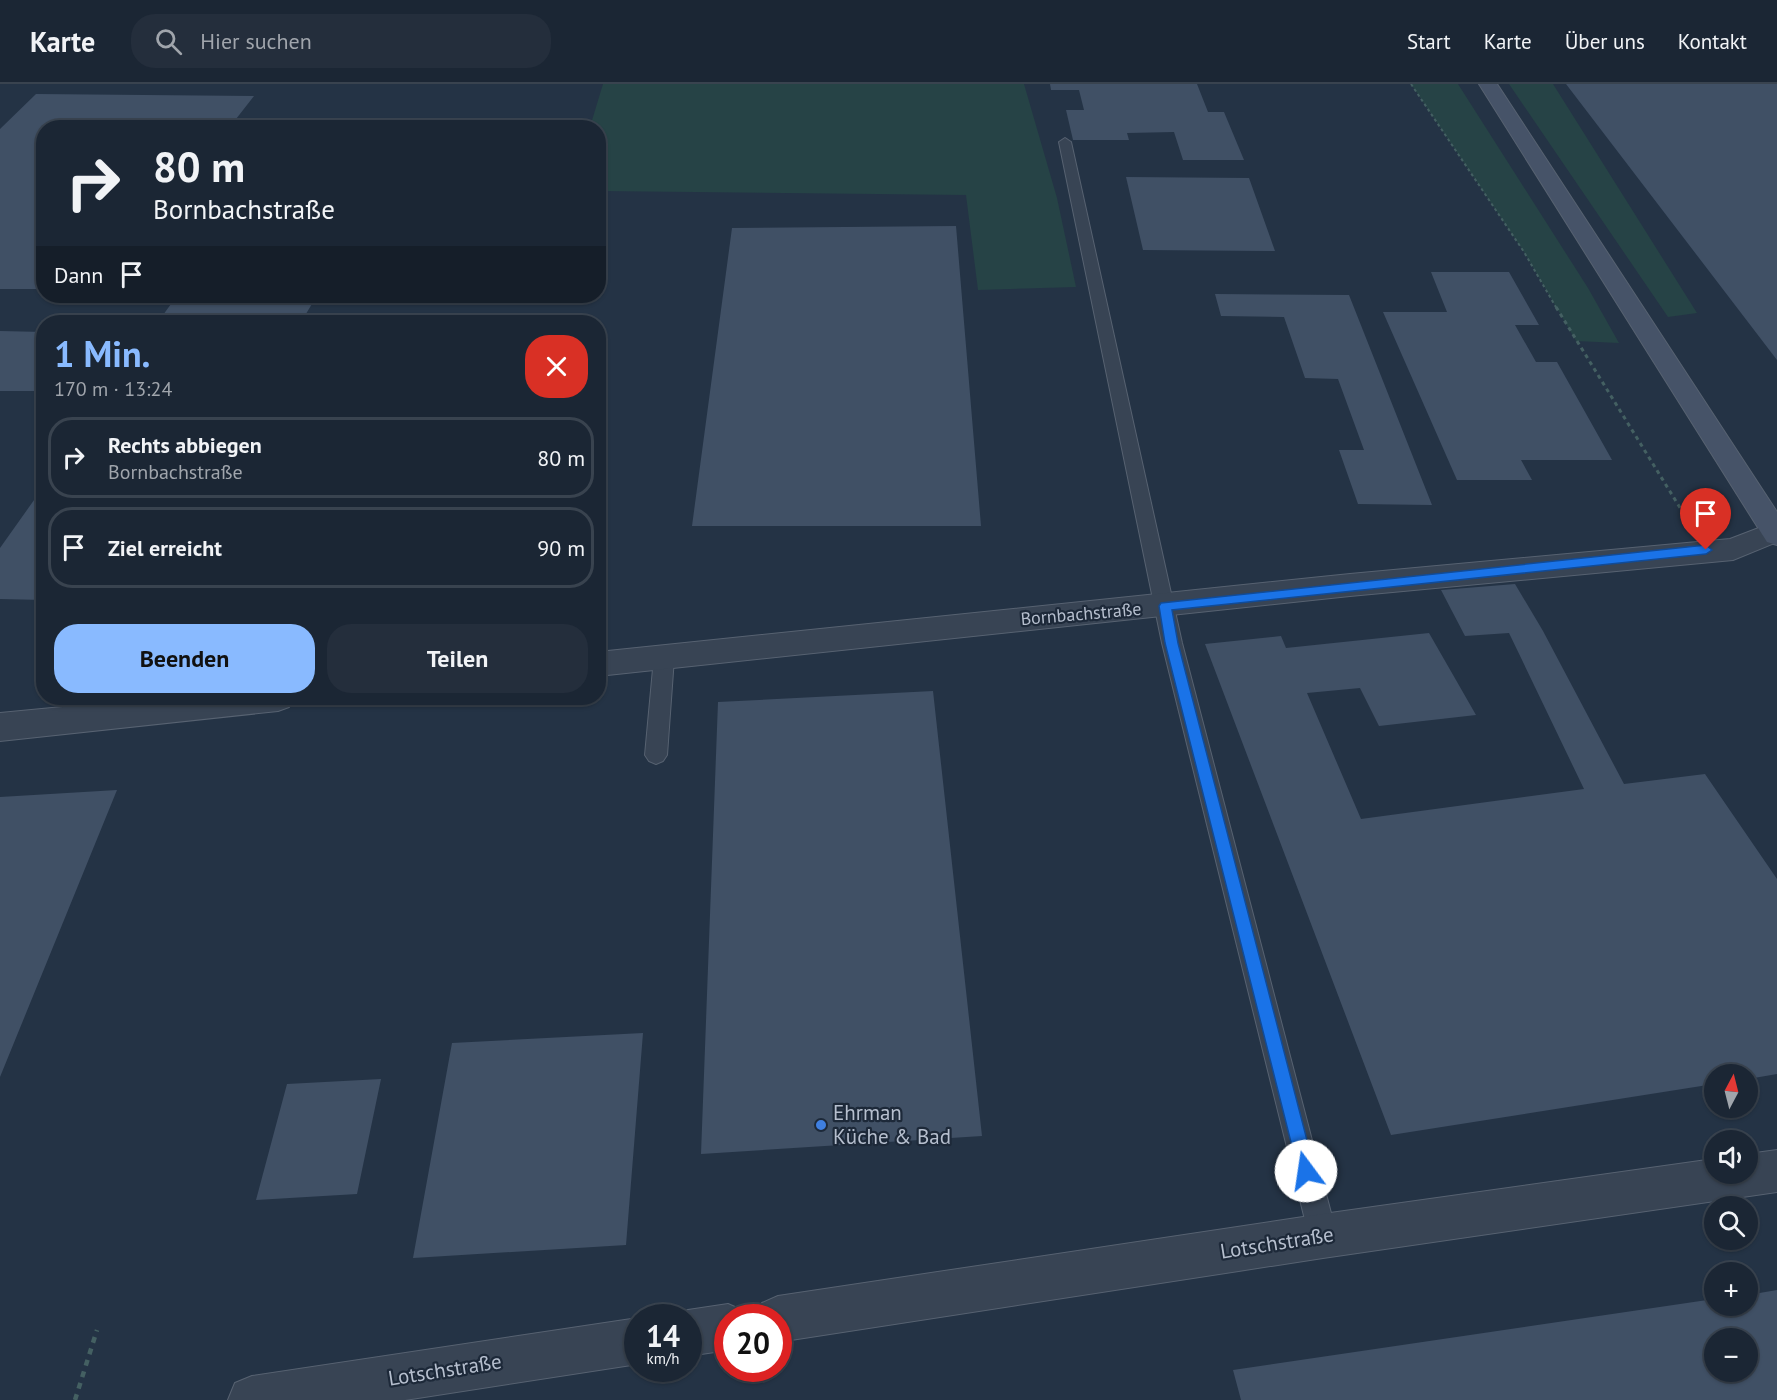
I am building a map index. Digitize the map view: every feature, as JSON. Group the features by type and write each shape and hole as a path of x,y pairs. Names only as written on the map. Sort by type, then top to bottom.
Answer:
{"main road":[{"path":"1488,84 1776,533"}],"street":[{"name":"Bornbachstraße","path":"606,663 981,623 1733,549 1776,533"},
{"path":"0,727 211,705"},
{"name":"Lotschstraße","path":"792,1317 1323,1236 1777,1171"},
{"name":"Lotschstraße","path":"252,1400 624,1343"}],"lane":[{"path":"1065,142 1174,654 1323,1236"},
{"path":"656,755 664,658"}],"path":[{"path":"1411,84 1524,252 1576,341 1706,550"},
{"path":"75,1400 97,1330"}],"green space":[{"path":"603,84 1024,84 1057,198 1076,287 978,290 966,195 606,191 606,120 592,120"},
{"path":"1411,84 1458,84 1588,288 1619,343 1576,341 1524,252"},
{"path":"1509,84 1553,84 1697,313 1668,317"}],"building":[{"path":"1050,84 1197,84 1208,112 1224,112 1244,160 1183,160 1174,132 1127,133 1129,140 1073,140 1066,110 1084,110 1079,90 1051,90"},
{"path":"1566,84 1777,84 1777,360"},
{"path":"36,94 254,96 235,120 36,120 36,289 0,289 0,129"},
{"path":"1126,177 1249,178 1275,251 1143,250"},
{"path":"956,226 981,526 692,526 732,228"},
{"path":"1431,272 1509,272 1539,325 1515,325 1536,362 1557,362 1612,460 1521,460 1532,480 1457,480 1383,312 1447,312"},
{"path":"1215,294 1349,295 1432,505 1358,504 1339,450 1364,450 1338,379 1305,378 1284,317 1221,316"},
{"path":"172,303 313,303 305,315 163,315"},
{"path":"0,331 36,332 36,391 0,391"},
{"path":"36,497 36,600 0,599 0,548"},
{"path":"1515,584 1543,631 1624,784 1705,774 1777,879 1777,1074 1758,1077 1758,1064 1704,1064 1704,1086 1391,1135 1205,644 1281,636 1286,648 1429,633 1476,715 1379,726 1360,688 1307,693 1361,819 1584,789 1509,633 1465,636 1441,590"},
{"path":"933,691 982,1136 701,1154 718,702"},
{"path":"117,790 0,1077 0,797"},
{"path":"643,1033 626,1245 413,1258 452,1043"},
{"path":"381,1079 357,1194 256,1200 287,1084"},
{"path":"1777,1290 1777,1400 1241,1400 1233,1370 1704,1300 1704,1316 1758,1316 1758,1293"}],"place":[{"name":"Ehrman Küche & Bad","path":"821,1125"}],"route":[{"path":"1306,1171 1172,643 1165,606 1350,585 1706,550"}]}
